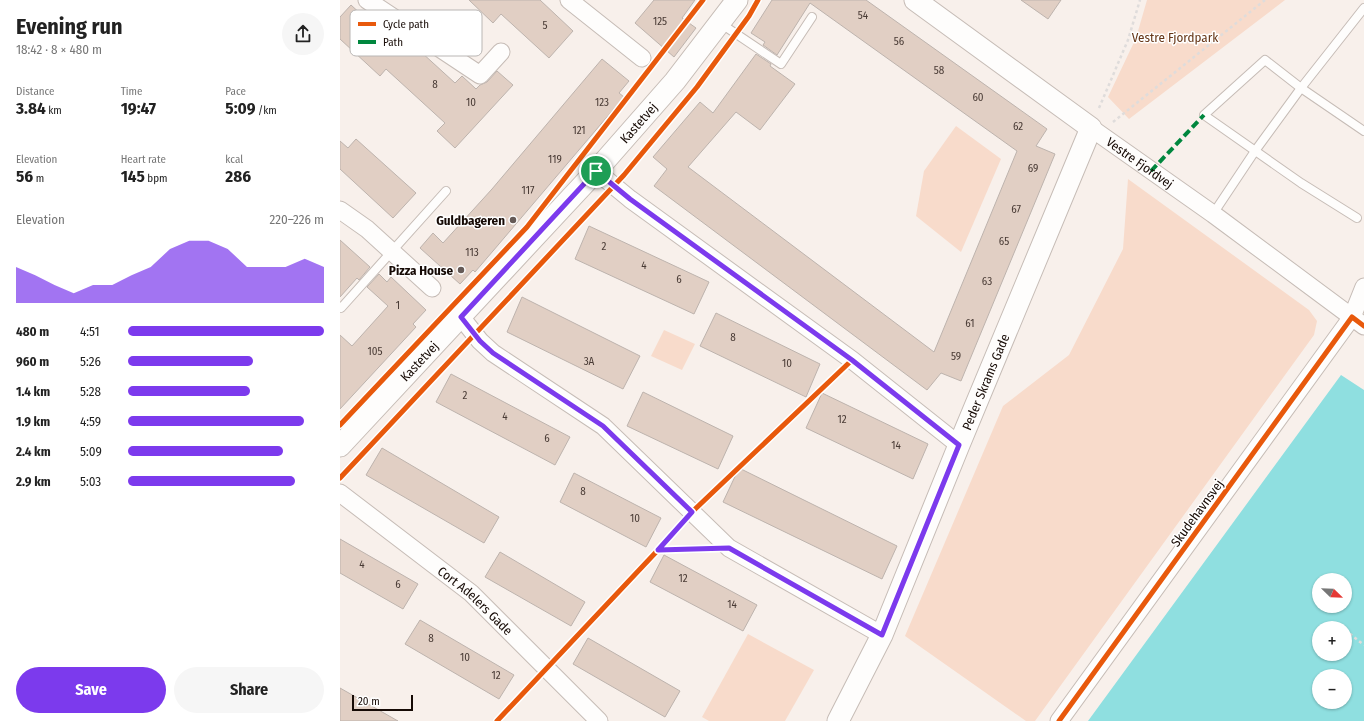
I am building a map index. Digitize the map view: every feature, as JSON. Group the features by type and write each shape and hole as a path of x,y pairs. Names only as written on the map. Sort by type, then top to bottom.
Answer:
{"street":[{"path":"367,0 382,10"},
{"path":"569,0 642,58"},
{"name":"Vestre Fjordvej","path":"914,0 1213,214 1358,321"},
{"name":"Kastetvej","path":"340,446 596,171 675,81 735,1"},
{"path":"451,56 480,75 501,52"},
{"name":"Peder Skrams Gade","path":"838,721 882,635 959,445 1095,131"},
{"path":"596,171 630,199 852,360 959,445"},
{"path":"340,210 367,229 432,288"},
{"name":"Skudehavnsvej","path":"1059,721 1358,321 1364,286"},
{"path":"461,317 480,341 493,353 603,426 729,548 882,635"},
{"name":"Cort Adelers Gade","path":"340,493 471,593 599,721"}],"lane":[{"path":"1213,214 1255,151 1301,88 1364,8"},
{"path":"719,22 781,64 812,17"},
{"path":"1357,218 1301,183 1204,115 1265,60 1301,88 1364,131"},
{"path":"340,307 341,308 446,191"}],"path":[{"path":"1095,131 1128,40 1140,0"},
{"path":"1095,131 1266,0"},
{"path":"1352,636 1364,645"}],"green space":[{"name":"Vestre Fjordpark","path":"1147,0 1285,0 1129,119 1108,97 1136,38"},
{"path":"956,126 1001,159 961,252 916,216 924,171"},
{"path":"1128,179 1309,310 1317,321 1314,335 1035,721 1026,721 905,636 1003,406 1069,355 1123,249"},
{"path":"664,330 695,344 682,370 651,356"},
{"path":"748,634 814,670 785,721 709,721 702,717"}],"water":[{"path":"1341,375 1364,390 1364,721 1088,721"}],"building":[{"path":"469,0 540,0 573,31 549,58 501,14 493,23 482,12 482,10 479,10"},
{"path":"654,0 695,0 682,18 696,28 674,57 635,23"},
{"path":"772,0 866,0 1047,129 1036,146 1055,154 961,381 941,373 927,390 654,186 667,169 653,157 700,102 713,113 756,54 771,64 770,66 795,84 760,130 736,112 688,167 934,352 1017,151 810,3 777,55 763,45 765,42 751,33"},
{"path":"1021,0 1061,0 1048,19"},
{"path":"351,5 356,10 350,10 350,48 340,39 340,17"},
{"path":"358,56 425,56 455,83 462,76 476,89 480,85 487,82 497,71 513,85 455,148 437,131 445,123 386,69 380,76"},
{"path":"602,59 629,81 619,93 624,97 475,272 473,270 460,284 420,248 433,233 443,243 492,189"},
{"path":"356,139 416,193 393,218 340,169 340,141 348,148"},
{"path":"589,226 709,282 694,314 575,259"},
{"path":"340,240 370,267 359,280 357,278 340,297"},
{"path":"379,274 387,282 391,277 426,310 413,324 416,327 340,409 340,335 352,346 388,306 367,287"},
{"path":"522,297 640,356 623,389 507,332"},
{"path":"716,313 820,364 806,397 700,346"},
{"path":"451,374 570,437 555,465 436,402"},
{"path":"643,392 733,436 718,469 627,426"},
{"path":"822,393 928,444 913,479 806,428"},
{"path":"382,448 499,517 484,543 366,475"},
{"path":"739,468 897,546 882,579 723,502"},
{"path":"574,473 661,518 646,547 560,502"},
{"path":"340,539 418,584 403,609 340,573"},
{"path":"500,552 585,602 571,626 485,577"},
{"path":"664,555 757,605 743,631 650,582"},
{"path":"420,620 514,675 499,699 405,644"},
{"path":"588,638 680,691 665,717 573,664"},
{"path":"340,688 398,721 340,721"}],"marked path":[{"path":"1151,171 1204,115"}],"cycle path":[{"path":"340,425 527,227 703,0"},
{"path":"340,478 624,175 697,87 749,16 758,0"},
{"path":"1059,721 1352,317 1364,326"},
{"path":"658,550 692,512 852,360"},
{"path":"497,721 658,550 729,548"}],"place":[{"name":"Guldbageren","path":"513,220"},
{"name":"Pizza House","path":"461,270"}],"route":[{"path":"596,171 630,199 852,360 959,445 882,635 729,548 658,550 692,512 603,426 493,353 480,341 461,317 596,171"}]}
